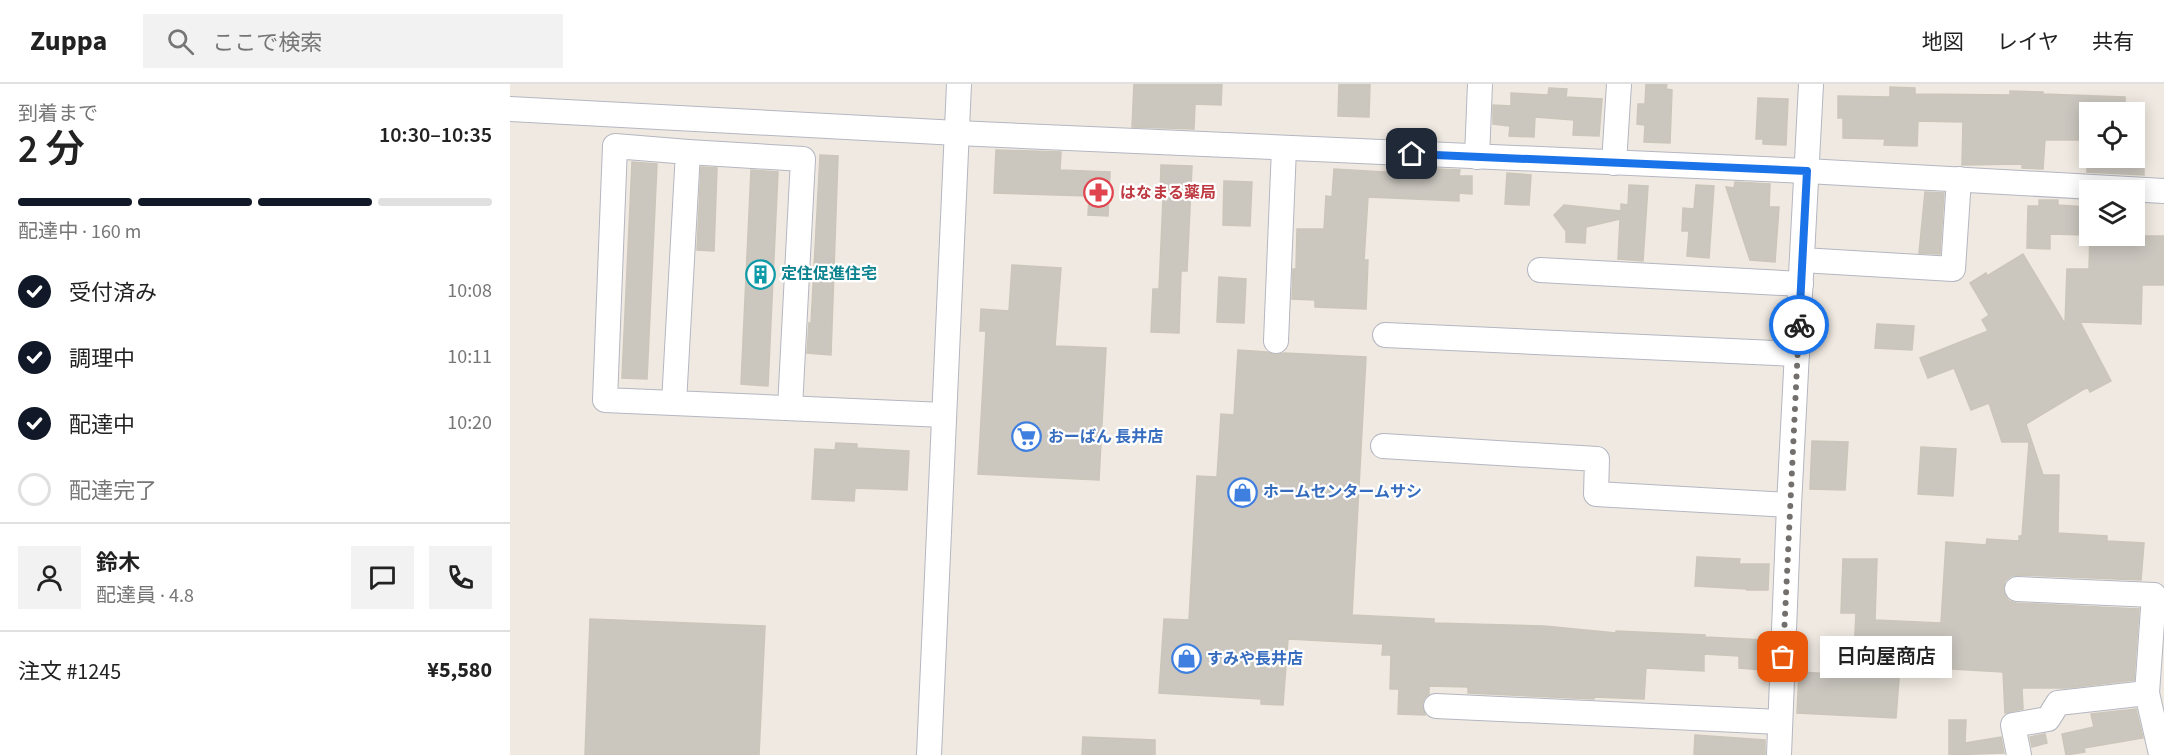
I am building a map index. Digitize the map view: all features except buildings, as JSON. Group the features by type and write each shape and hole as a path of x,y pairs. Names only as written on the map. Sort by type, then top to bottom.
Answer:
{"street":[{"path":"929,755 959,84"},
{"path":"1477,157 1480,84"},
{"path":"1614,163 1619,84"},
{"path":"1779,755 1789,505 1811,84"},
{"path":"510,109 957,134 1807,171 2164,191"},
{"path":"790,408 803,159 615,146 605,400 944,415"},
{"path":"1276,341 1284,148"},
{"path":"674,403 688,152"},
{"path":"1540,270 1802,272 1953,269 1959,180"},
{"path":"1385,335 1797,354"},
{"path":"1383,446 1597,459 1596,494 1789,505"},
{"path":"2017,589 2154,595 2148,693 2162,754"},
{"path":"2019,755 2013,725 2048,719 2058,703 2148,693"},
{"path":"1436,706 1780,722"}],"way so far":[{"path":"1783,657 1799,325"}],"place":[{"name":"はなまる薬局","path":"1099,193"},
{"name":"定住促進住宅","path":"760,274"},
{"name":"おーばん 長井店","path":"1027,437"},
{"name":"ホームセンタームサシ","path":"1242,492"},
{"name":"日向屋商店","path":"1783,657"},
{"name":"すみや長井店","path":"1186,659"}],"route":[{"path":"1412,154 1807,171 1799,325"}]}
